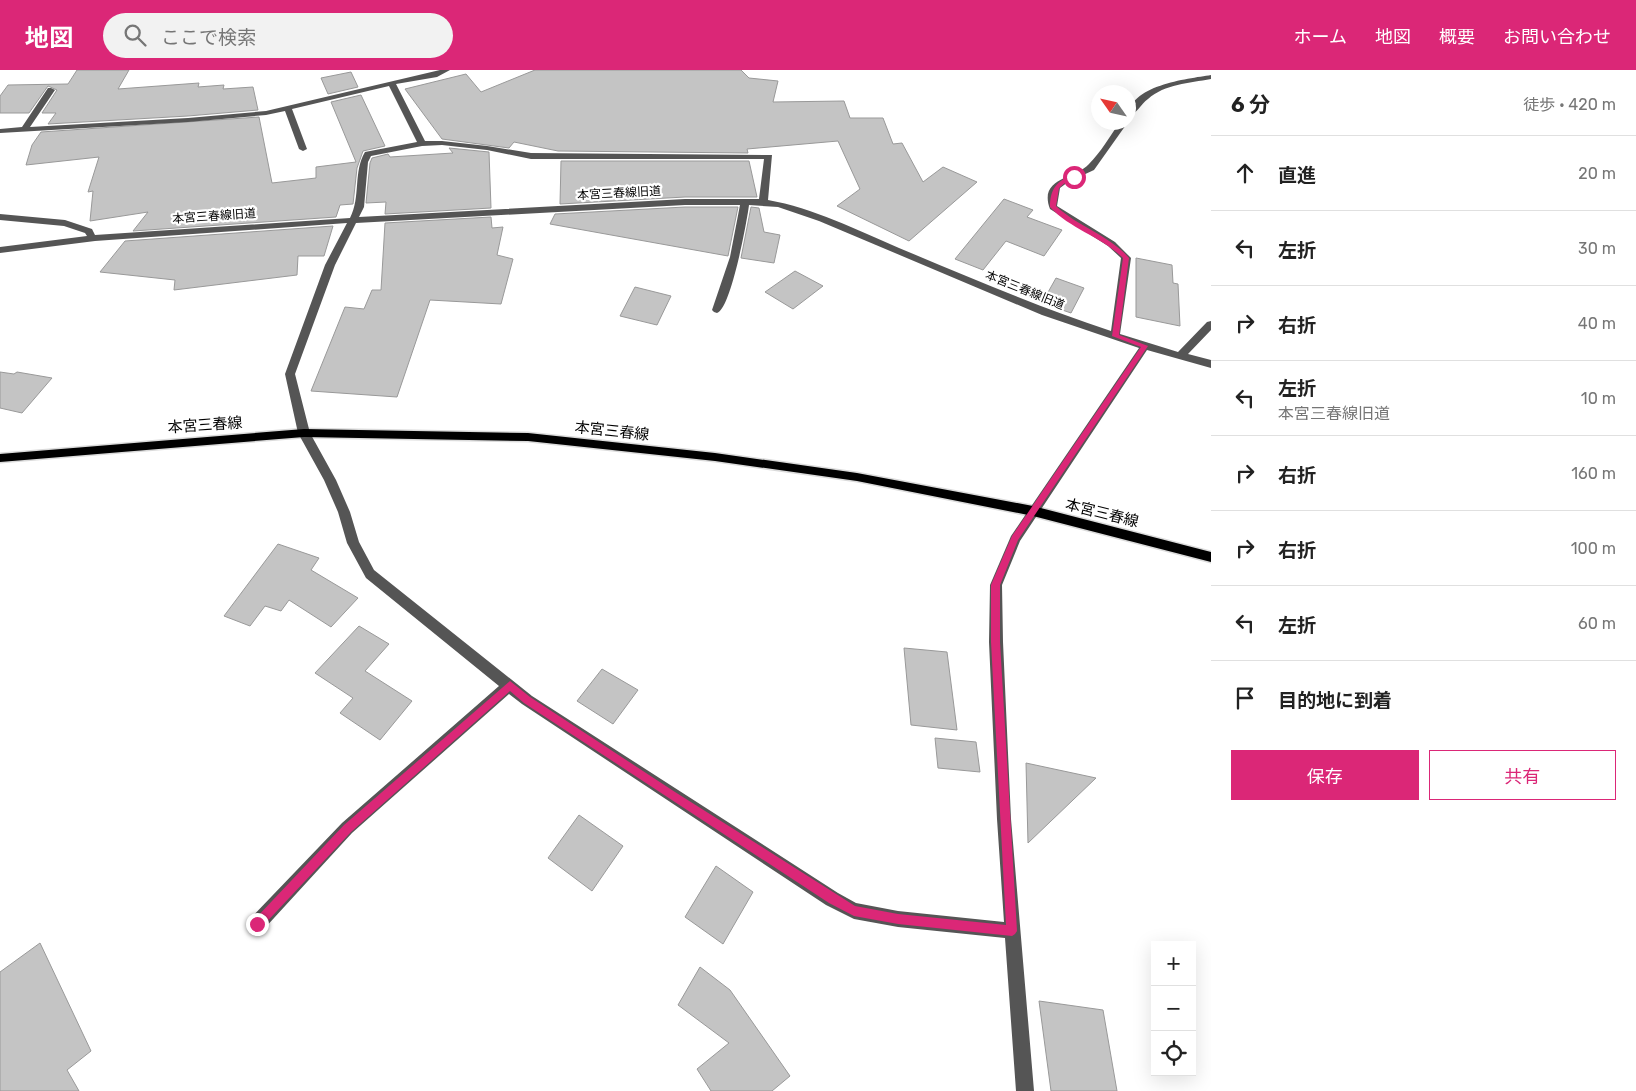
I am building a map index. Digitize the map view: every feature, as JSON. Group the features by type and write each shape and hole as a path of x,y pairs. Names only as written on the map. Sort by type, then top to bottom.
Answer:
{"main road":[{"name":"本宮三春線","path":"0,458 304,434 528,437 696,455 857,477 1032,511 1211,557"}],"street":[{"path":"0,131 235,116 288,108 391,83 434,75 446,70"},
{"path":"1136,106 1152,91 1175,83 1211,78"},
{"path":"391,83 422,144"},
{"path":"24,130 51,90"},
{"path":"288,108 303,149"},
{"path":"1115,336 1126,258 1114,245 1065,218 1053,207 1053,197 1056,188 1066,180 1091,168 1118,130"},
{"path":"763,202 769,157 531,156 487,148 442,143 422,144 368,154 364,162 360,206 330,265 290,374 304,434 330,480 344,512 353,543 370,574 527,700 832,899 854,911 898,919 1012,931"},
{"path":"717,310 730,277 739,242 745,202"},
{"name":"本宮三春線旧道","path":"0,250 92,238 269,225 667,203 763,202 780,205 822,219 1045,313 1145,346 1211,364"},
{"path":"0,217 65,223 89,231 92,238"},
{"path":"1180,356 1211,324"},
{"path":"1025,1091 1012,931 996,642 996,585 1015,538 1145,346"},
{"path":"257,924 347,828 510,685"}],"building":[{"path":"77,70 129,70 118,89 199,83 198,87 224,85 223,89 253,87 258,110 48,124 56,113 42,113 57,90 48,86 29,113 0,113 0,96 8,85 68,84"},
{"path":"535,70 741,70 749,78 778,81 773,102 844,101 850,118 883,118 893,144 902,143 923,182 943,167 977,182 909,241 837,206 860,189 838,141 747,149 748,153 558,151 514,142 509,148 442,139 405,89 466,74 481,92"},
{"path":"351,72 358,87 328,94 321,78"},
{"path":"361,95 385,146 363,151 357,168 353,204 340,205 336,217 133,231 148,212 90,221 93,191 88,192 99,157 26,165 32,145 41,132 259,117 272,183 316,178 316,167 356,162 331,102"},
{"path":"449,148 489,152 491,208 385,214 386,202 366,203 372,158 388,154 390,157 453,153"},
{"path":"561,161 749,161 757,197 685,197 560,204"},
{"path":"1004,199 1033,210 1027,217 1062,230 1044,256 1006,241 983,270 955,259"},
{"path":"685,207 738,207 728,256 550,224 555,214"},
{"path":"751,207 759,208 764,232 780,235 774,263 741,258"},
{"path":"491,217 492,228 503,227 497,255 513,259 501,304 430,300 397,397 311,391 345,307 364,309 372,290 381,290 385,223"},
{"path":"333,226 324,256 298,256 297,275 174,290 175,280 100,272 125,241"},
{"path":"1136,258 1172,265 1173,283 1178,284 1180,326 1136,317"},
{"path":"795,271 823,286 793,309 765,292"},
{"path":"1056,278 1084,288 1071,313 1042,303"},
{"path":"635,287 671,296 657,325 620,316"},
{"path":"0,372 14,374 17,372 52,378 22,413 0,408"},
{"path":"278,544 319,558 311,570 358,598 331,627 289,600 281,611 265,606 250,626 224,616"},
{"path":"359,626 389,644 365,671 412,701 380,740 340,713 353,698 315,673"},
{"path":"904,648 947,652 957,730 911,725"},
{"path":"602,669 638,690 613,724 577,701"},
{"path":"935,738 976,742 980,772 938,768"},
{"path":"1026,763 1096,778 1028,843"},
{"path":"579,815 623,846 592,891 548,858"},
{"path":"716,866 753,892 723,944 685,917"},
{"path":"40,943 91,1051 67,1070 79,1091 0,1091 0,972"},
{"path":"700,967 730,990 790,1076 772,1091 711,1091 697,1069 729,1043 678,1005"},
{"path":"1039,1001 1103,1010 1117,1091 1051,1091"}],"route":[{"path":"257,924 347,828 510,685 527,700 672,796 832,899 854,911 898,919 1012,931 1004,819 996,642 996,585 1015,538 1145,346 1115,336 1126,258 1114,245 1065,218 1053,207 1053,197 1056,188 1066,180 1074,177"}]}
